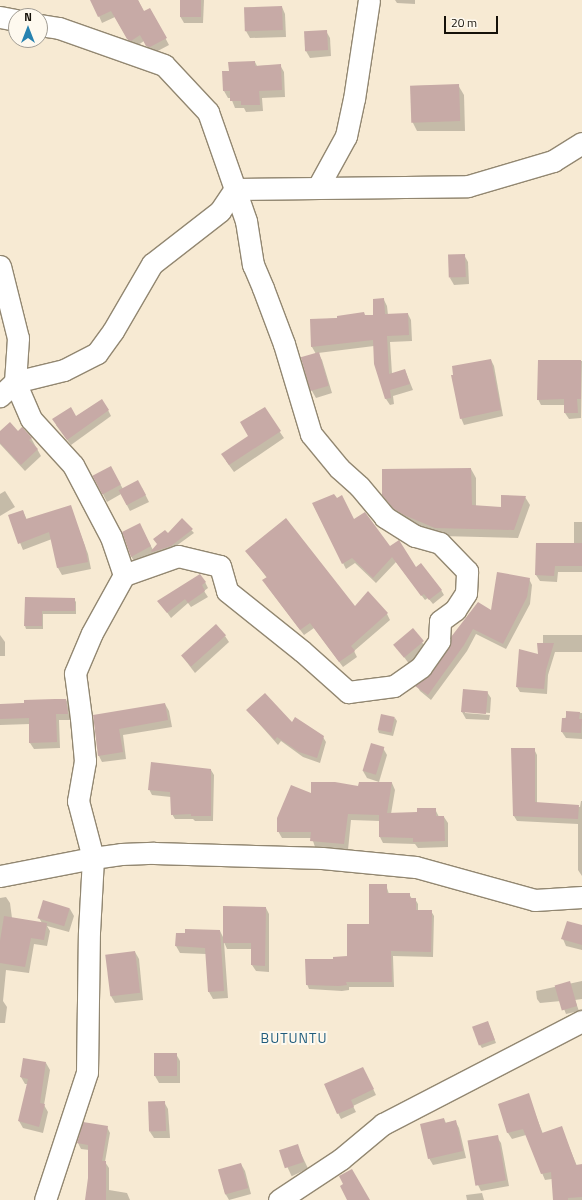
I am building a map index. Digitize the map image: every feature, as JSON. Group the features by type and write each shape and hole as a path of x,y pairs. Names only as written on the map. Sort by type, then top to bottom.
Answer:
{"street":[{"path":"318,187 346,136 354,99 369,0"},
{"path":"45,1200 87,1072 90,983 89,932 93,858 78,801 84,761 82,718 75,672 92,633 124,575 178,556 220,566 227,591 291,641 348,692 394,686 421,666 439,641 440,621 455,610 466,593 467,571 440,542 415,536 385,517 359,486 339,468 311,434 284,344 253,265 246,221 208,112 164,66 59,28 48,26"},
{"path":"235,189 468,186 553,162 582,143"},
{"path":"0,396 15,382 64,370 97,353 113,331 152,264 220,211 235,189"},
{"path":"0,266 18,338 15,382 32,419 73,465 111,537 124,575"},
{"path":"0,876 93,858 121,854 154,852 322,858 416,867 535,900 582,897"},
{"path":"279,1200 341,1159 383,1124 582,1021"}],"building":[{"path":"90,0 138,0 144,11 150,8 167,38 150,47 146,46 140,35 131,41 127,39 111,11 98,17"},
{"path":"180,0 201,0 201,17 180,17"},
{"path":"282,6 283,30 245,31 244,7"},
{"path":"327,30 328,50 305,51 304,31"},
{"path":"255,61 255,66 281,64 282,90 259,91 260,105 241,105 241,101 230,101 230,91 223,91 222,71 229,71 228,62"},
{"path":"459,84 460,121 411,123 410,86"},
{"path":"465,254 466,277 449,278 448,255"},
{"path":"384,298 385,314 408,313 409,335 387,336 389,374 405,369 410,384 390,390 391,398 385,399 374,364 373,340 311,347 310,319 337,318 337,316 364,312 365,315 373,315 373,299"},
{"path":"319,352 329,386 310,391 301,357"},
{"path":"491,359 501,410 460,419 451,375 453,375 452,366"},
{"path":"538,360 581,360 581,399 577,399 578,413 564,413 564,399 537,400"},
{"path":"102,399 109,410 67,440 52,419 71,407 76,416"},
{"path":"265,407 281,431 229,465 221,454 248,436 240,422"},
{"path":"10,422 18,431 22,427 32,438 29,440 38,449 21,465 0,443 0,431"},
{"path":"111,466 121,485 102,494 92,476"},
{"path":"471,468 472,505 501,507 501,495 526,496 514,530 435,528 404,515 393,508 382,495 382,469"},
{"path":"138,480 146,495 127,505 119,490"},
{"path":"334,494 337,498 342,495 354,519 365,512 390,546 399,540 416,567 421,563 442,590 429,600 424,594 421,596 392,557 373,578 352,558 342,564 312,503"},
{"path":"71,505 85,546 88,562 57,568 49,532 18,544 8,515 23,510 26,519"},
{"path":"182,518 193,529 171,546 152,552 151,551 157,544 153,539 165,530 168,533"},
{"path":"286,518 355,606 368,591 388,613 351,646 355,651 339,662 310,623 300,630 262,580 267,577 245,551"},
{"path":"140,523 151,546 131,557 122,532"},
{"path":"536,543 582,543 582,566 555,566 554,576 535,575"},
{"path":"497,572 530,578 527,597 503,644 473,629 464,645 428,695 415,686 431,674 449,648 451,637 478,602 491,610"},
{"path":"200,574 206,582 202,585 205,591 188,603 185,599 167,613 157,601"},
{"path":"25,597 75,598 75,611 42,611 42,626 24,626"},
{"path":"216,624 226,635 191,667 181,655"},
{"path":"413,628 424,641 404,658 393,645"},
{"path":"537,643 554,643 546,670 544,689 516,687 519,649 538,654"},
{"path":"463,689 488,691 486,714 461,712"},
{"path":"265,693 292,722 295,717 324,736 317,758 299,752 277,737 275,740 246,710"},
{"path":"66,699 68,714 56,714 57,742 29,743 29,718 0,719 0,704 24,703 24,700"},
{"path":"165,703 168,720 119,729 123,752 98,756 93,715"},
{"path":"566,711 580,712 579,719 582,719 581,733 561,732 562,718 566,718"},
{"path":"381,714 395,717 391,733 378,730"},
{"path":"371,743 384,747 376,775 363,771"},
{"path":"511,748 535,748 535,802 579,805 578,819 513,816"},
{"path":"151,762 211,769 211,816 191,816 191,814 171,815 170,792 148,790"},
{"path":"311,782 335,782 358,786 359,782 392,782 387,813 417,812 417,808 436,808 436,816 444,816 445,841 413,842 413,838 379,837 379,815 348,814 344,844 310,841 311,832 277,832 277,818 291,785 311,793"},
{"path":"369,884 387,884 387,893 410,893 410,898 416,898 416,910 432,910 431,952 391,951 392,982 346,982 347,985 339,986 306,985 305,959 333,959 333,957 347,956 347,924 369,924"},
{"path":"43,900 70,908 64,926 37,918"},
{"path":"223,906 266,907 265,966 251,965 251,943 223,943"},
{"path":"4,916 47,923 44,940 31,938 25,967 0,963 0,941"},
{"path":"567,921 582,925 582,945 561,939"},
{"path":"185,929 220,930 224,991 208,992 205,948 175,946 176,933 185,933"},
{"path":"135,951 140,993 110,996 105,955"},
{"path":"570,981 577,1006 562,1010 555,985"},
{"path":"488,1021 495,1040 479,1046 472,1027"},
{"path":"154,1053 177,1053 177,1076 154,1076"},
{"path":"23,1058 46,1062 40,1103 45,1104 39,1127 18,1121 28,1079 20,1077"},
{"path":"363,1067 374,1089 351,1100 354,1107 337,1114 324,1084"},
{"path":"529,1093 542,1133 562,1126 576,1165 582,1164 582,1197 568,1198 568,1200 553,1200 551,1172 541,1174 523,1129 507,1133 498,1104"},
{"path":"165,1101 166,1131 149,1132 148,1102"},
{"path":"444,1118 445,1123 456,1120 463,1151 428,1159 420,1124"},
{"path":"83,1122 108,1126 102,1161 106,1161 106,1200 85,1200 88,1178 88,1145 77,1143"},
{"path":"498,1135 506,1180 475,1186 467,1140"},
{"path":"298,1144 304,1162 285,1168 279,1150"},
{"path":"241,1163 248,1188 225,1195 218,1170"},
{"path":"352,1169 370,1200 347,1200 340,1186 343,1184 339,1176"}],"district":[{"name":"BUTUNTU","path":"294,1038"}]}
